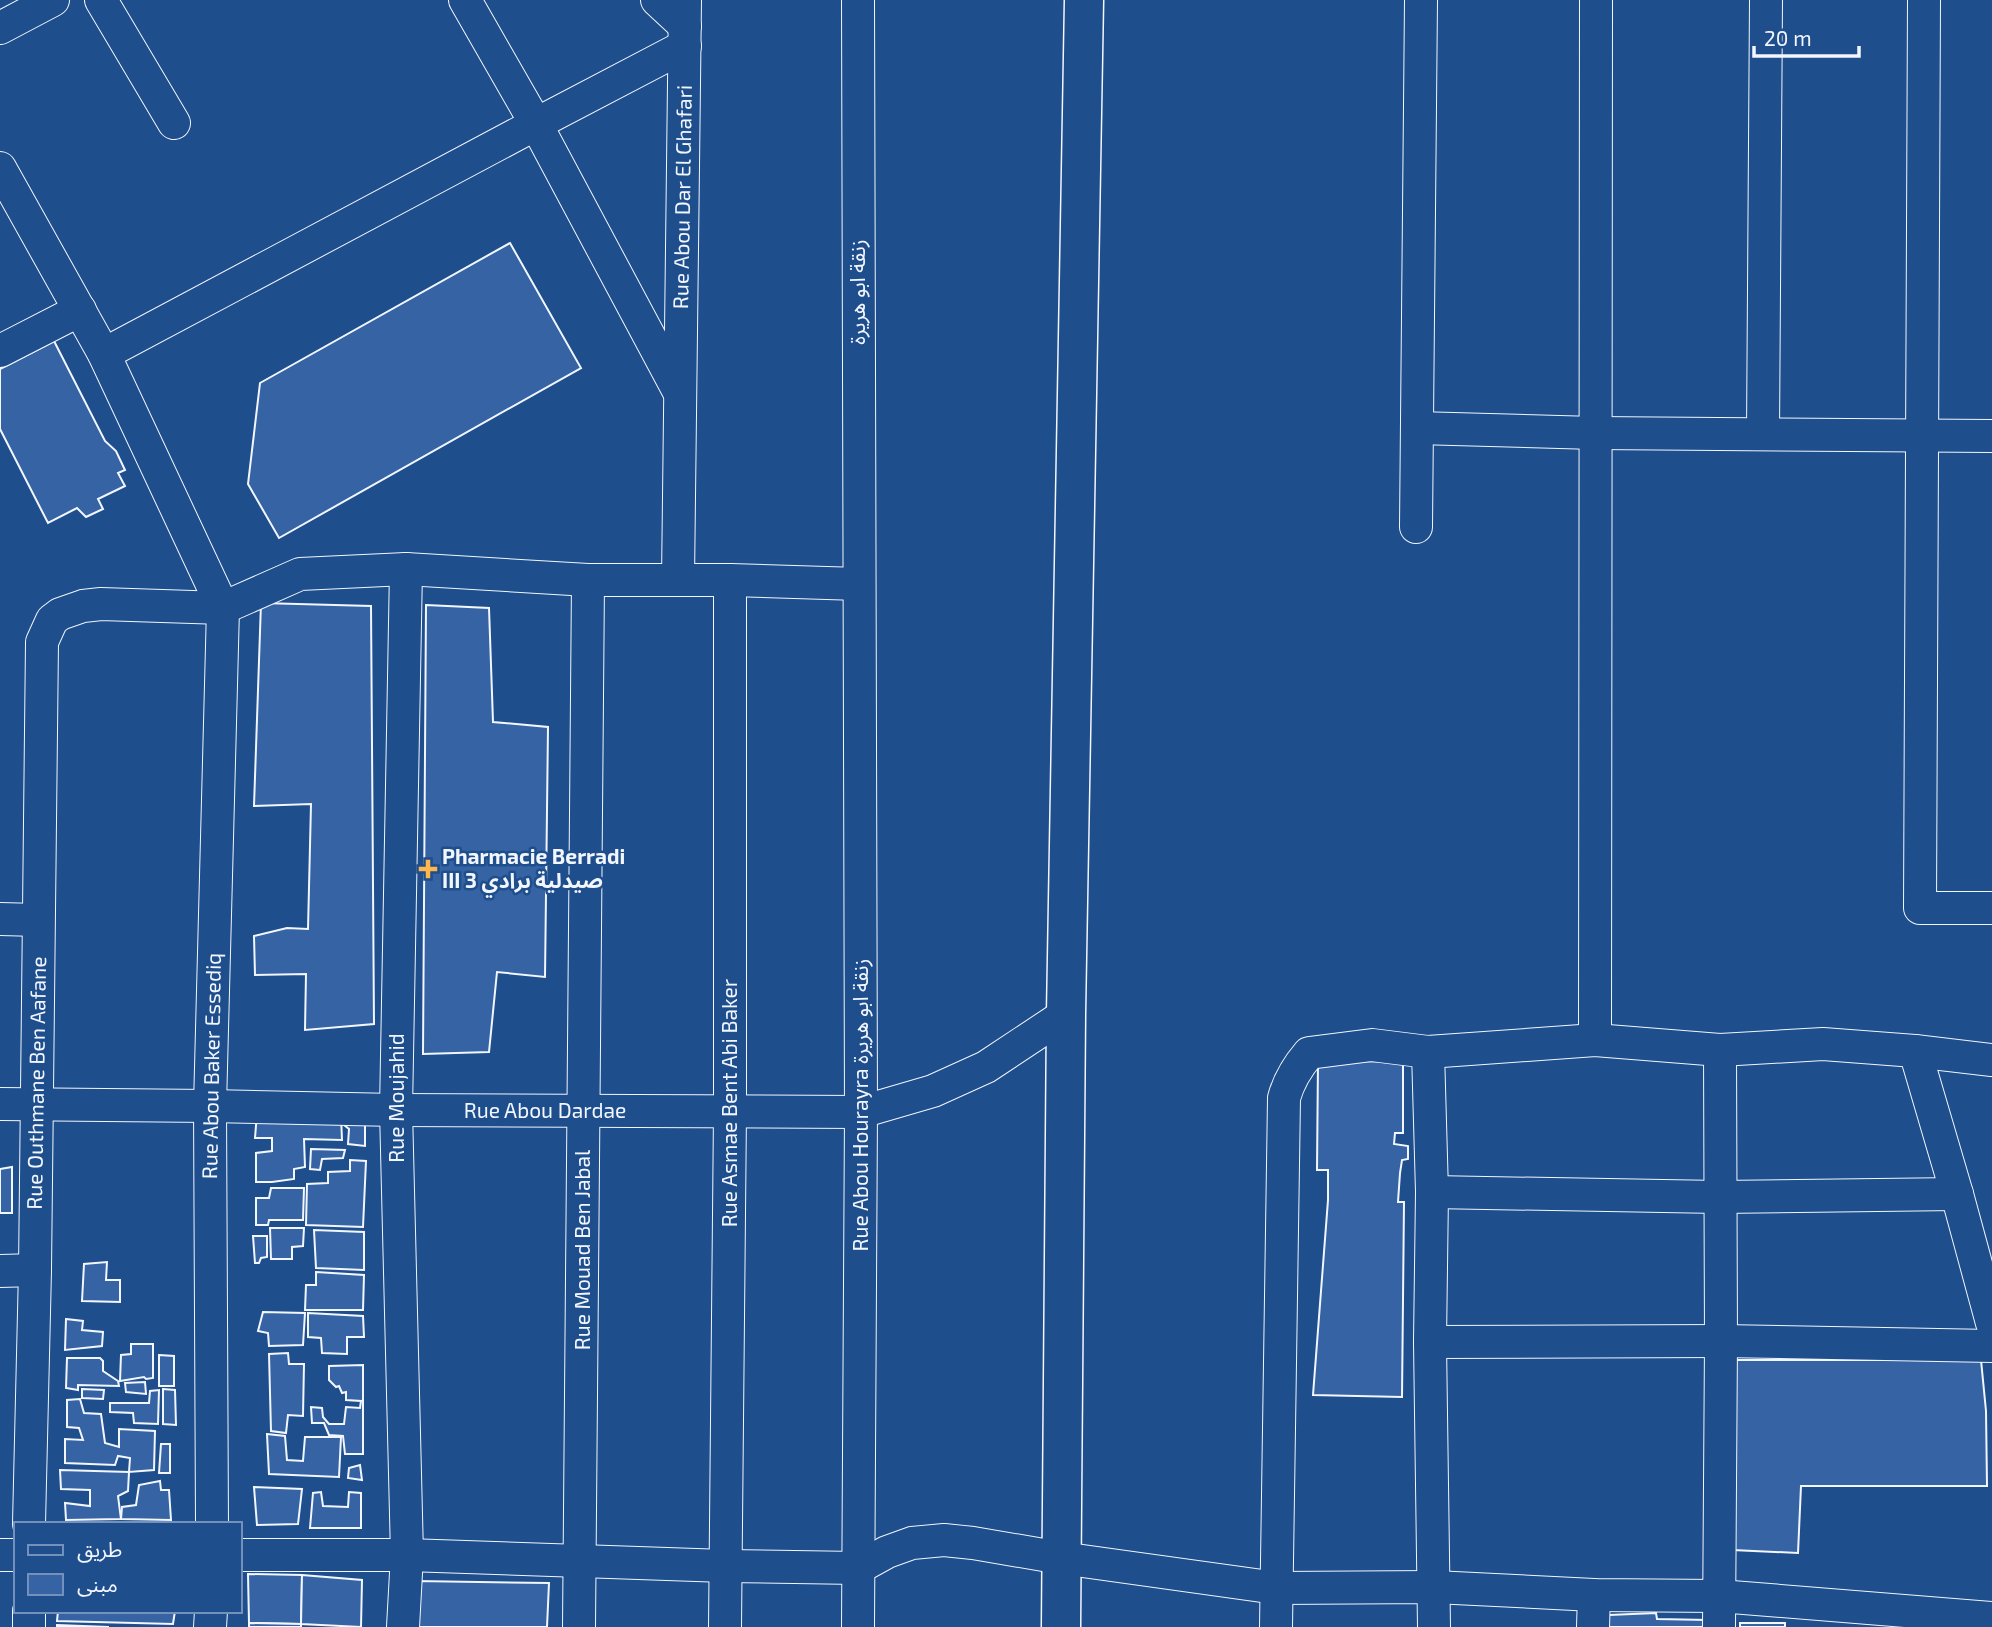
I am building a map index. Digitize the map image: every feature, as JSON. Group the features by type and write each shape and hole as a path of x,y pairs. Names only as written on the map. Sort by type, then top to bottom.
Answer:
{"main road":[{"path":"1061,1627 1066,1014 1084,0"}],"street":[{"path":"0,28 53,0"},
{"path":"101,0 174,123"},
{"path":"465,0 536,124 680,394"},
{"path":"104,354 536,124 685,24 657,0"},
{"name":"زنقة ابو هريرة","path":"858,0 859,584"},
{"path":"1416,527 1421,0"},
{"path":"1595,1040 1596,0"},
{"path":"1763,434 1766,0"},
{"path":"1924,0 1920,908 1992,908"},
{"name":"Rue Abou Dar El Ghafari","path":"678,580 685,24"},
{"path":"0,168 104,354 223,608 300,574 406,569 588,580 859,584"},
{"path":"0,351 80,310"},
{"path":"1417,428 1595,433 1992,436"},
{"name":"Rue Moujahid","path":"403,1627 407,1555 396,1111 406,569"},
{"name":"Rue Mouad Ben Jabal","path":"579,1627 588,580"},
{"name":"Rue Asmae Bent Abi Baker","path":"725,1627 730,1111 730,580"},
{"name":"Rue Abou Hourayra زنقة ابو هريرة","path":"858,1627 861,1112 859,584"},
{"name":"Rue Outhmane Ben Aafane","path":"29,1522 35,1270 42,642 52,620 60,614 83,606 101,604 223,608"},
{"name":"Rue Abou Baker Essediq","path":"212,1522 209,1106 223,608"},
{"path":"0,919 38,920"},
{"name":"Rue Abou Dardae","path":"0,1104 396,1111 861,1112 933,1091 986,1067 1066,1014"},
{"path":"1276,1627 1284,1098 1288,1083 1309,1053 1372,1045 1429,1052 1595,1040 1720,1050 1823,1044 1992,1060"},
{"path":"1719,1627 1720,1050"},
{"path":"1914,1051 1992,1323"},
{"path":"1429,1052 1434,1627"},
{"path":"1432,1192 1719,1197 1957,1194"},
{"path":"0,1271 35,1270"},
{"path":"1430,1342 1721,1341 1992,1346"},
{"path":"242,1555 407,1555 858,1568 887,1552 912,1544 944,1541 1276,1588 1434,1587 1594,1595 1718,1595 1992,1618"},
{"path":"1593,1627 1594,1595"}],"building":[{"path":"510,243 581,368 279,538 248,484 260,383"},
{"path":"54,341 105,441 116,451 125,470 118,473 125,486 98,499 103,509 86,517 77,508 48,523 0,429 0,369"},
{"path":"261,603 371,606 374,1024 305,1030 306,974 255,975 254,936 287,928 308,929 311,804 254,806"},
{"path":"426,605 489,608 493,722 548,727 545,977 497,972 489,1052 423,1054"},
{"path":"1318,1060 1403,1062 1403,1133 1395,1133 1394,1144 1408,1146 1408,1159 1402,1160 1398,1202 1404,1202 1402,1397 1313,1395 1328,1200 1328,1170 1317,1170"},
{"path":"257,1113 341,1116 342,1140 304,1139 305,1167 294,1169 294,1179 256,1182 256,1153 272,1151 272,1138 255,1138"},
{"path":"343,1115 365,1115 365,1146 348,1144 349,1129 344,1125"},
{"path":"311,1149 345,1150 343,1158 322,1159 320,1170 310,1169"},
{"path":"350,1160 366,1161 363,1227 306,1225 307,1184 328,1183 328,1172 350,1171"},
{"path":"12,1167 12,1213 0,1213 0,1169"},
{"path":"271,1188 304,1188 303,1220 269,1220 268,1225 256,1225 256,1198 269,1198"},
{"path":"270,1228 304,1228 303,1246 292,1247 292,1259 271,1259"},
{"path":"314,1230 364,1232 364,1270 316,1268"},
{"path":"253,1236 267,1236 267,1257 261,1258 259,1263 255,1263"},
{"path":"107,1262 106,1280 120,1280 120,1302 82,1301 84,1264"},
{"path":"316,1272 364,1275 363,1310 305,1310 306,1285 316,1285"},
{"path":"263,1312 305,1313 303,1345 269,1346 268,1333 258,1331"},
{"path":"308,1313 363,1316 364,1337 347,1337 347,1354 322,1353 321,1338 308,1337"},
{"path":"66,1319 83,1321 82,1330 103,1332 102,1346 65,1350"},
{"path":"131,1344 153,1344 153,1378 120,1381 121,1355 131,1354"},
{"path":"288,1353 289,1364 304,1364 303,1416 288,1415 286,1433 271,1431 269,1354"},
{"path":"159,1355 174,1356 174,1386 159,1386"},
{"path":"67,1358 100,1358 103,1361 103,1371 118,1381 119,1386 78,1385 78,1390 66,1388"},
{"path":"1735,1360 1981,1360 1986,1411 1987,1486 1801,1486 1798,1553 1733,1550"},
{"path":"363,1365 363,1454 345,1454 343,1436 329,1435 324,1423 312,1423 311,1407 322,1408 323,1417 329,1424 344,1424 346,1407 360,1408 361,1401 346,1400 346,1392 342,1393 339,1386 336,1387 329,1380 329,1366"},
{"path":"145,1382 146,1394 126,1392 125,1383"},
{"path":"82,1389 104,1390 103,1399 82,1398"},
{"path":"163,1389 175,1390 176,1425 163,1424"},
{"path":"159,1390 158,1424 134,1423 133,1413 110,1412 110,1403 149,1403 150,1391"},
{"path":"80,1399 84,1413 101,1414 105,1443 119,1447 119,1429 155,1431 154,1470 129,1472 130,1458 118,1456 115,1465 65,1463 65,1439 83,1440 79,1428 67,1427 67,1400"},
{"path":"267,1434 285,1436 287,1460 303,1461 305,1437 341,1437 339,1477 269,1474"},
{"path":"161,1444 170,1444 170,1473 159,1473"},
{"path":"360,1465 362,1480 348,1478 349,1468"},
{"path":"60,1470 129,1472 128,1491 118,1496 121,1519 66,1520 65,1503 90,1506 90,1490 61,1489"},
{"path":"160,1481 161,1490 169,1490 171,1520 121,1519 122,1507 136,1505 139,1485"},
{"path":"254,1487 302,1489 298,1524 257,1525"},
{"path":"321,1492 323,1506 348,1507 349,1492 361,1493 361,1528 310,1528 313,1493"},
{"path":"248,1574 302,1575 301,1624 249,1623"},
{"path":"302,1575 362,1580 361,1627 301,1624"},
{"path":"416,1581 549,1583 547,1627 412,1627"},
{"path":"58,1613 175,1613 173,1624 57,1621"},
{"path":"1656,1613 1657,1619 1708,1620 1708,1627 1609,1627 1609,1615"},
{"path":"249,1623 301,1624 301,1627 249,1627"},
{"path":"1740,1623 1785,1623 1785,1627 1740,1627"},
{"path":"57,1625 109,1627 57,1627"}],"place":[{"name":"Pharmacie Berradi III صيدلية برادي 3","path":"428,869"}]}
